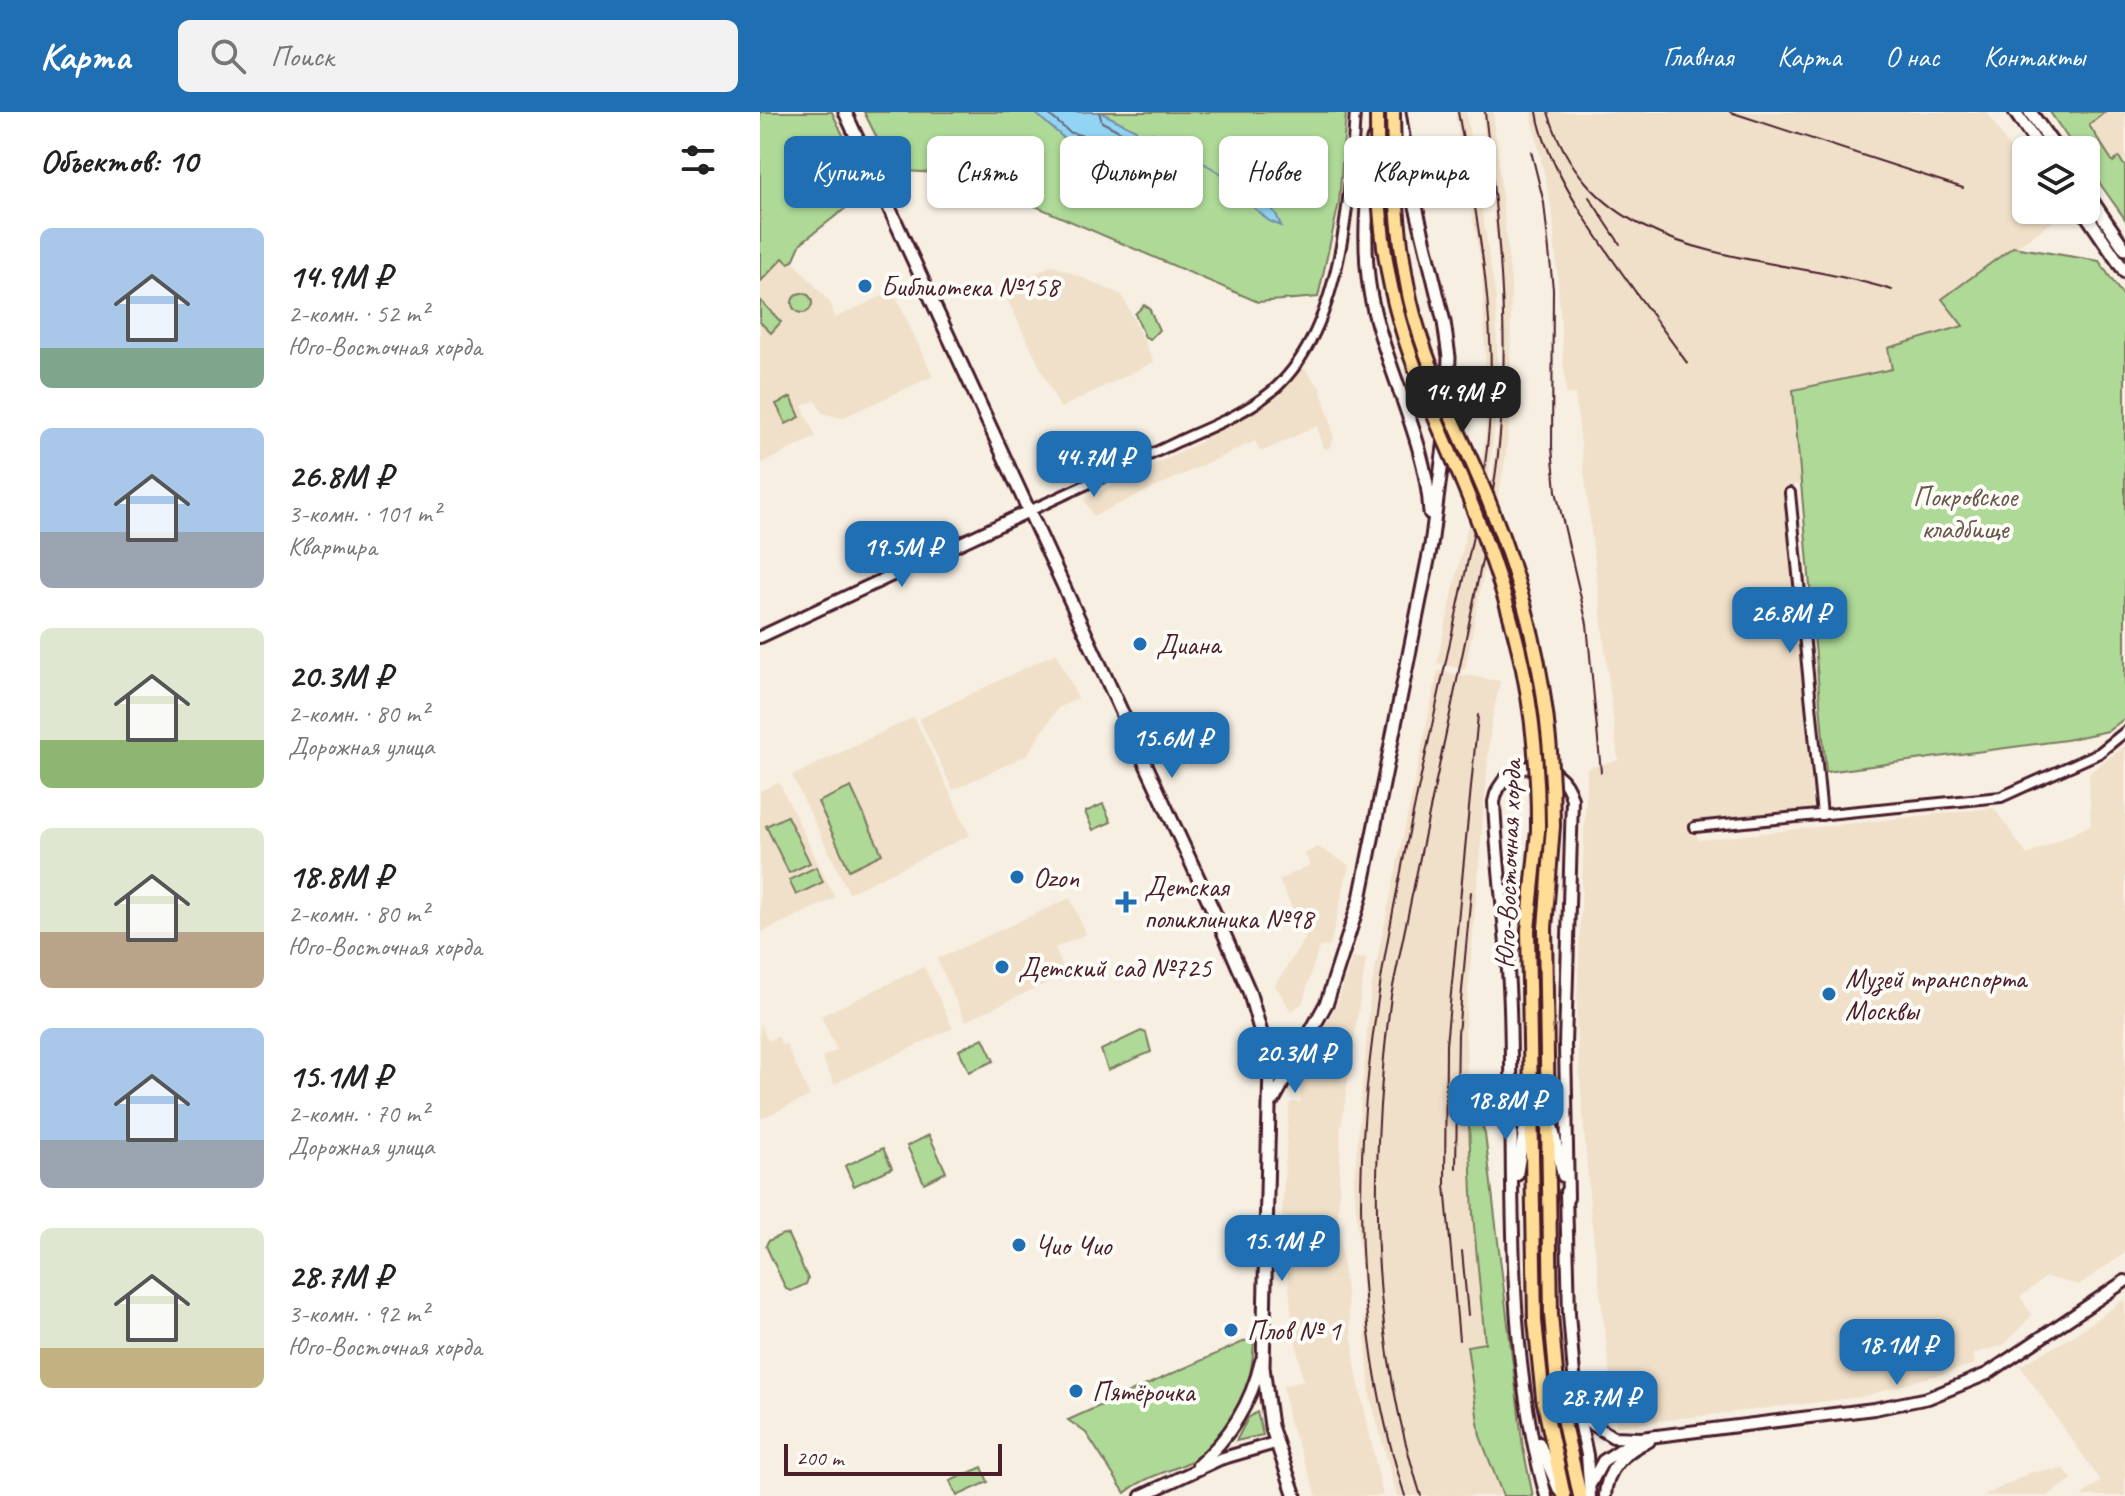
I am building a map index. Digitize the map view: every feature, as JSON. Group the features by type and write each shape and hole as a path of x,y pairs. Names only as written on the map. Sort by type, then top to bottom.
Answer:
{"main road":[{"path":"845,112 1249,991 1270,1064 1271,1082 1263,1351 1268,1412 1275,1443 1295,1496"},
{"path":"1376,112 1366,235 1368,277 1373,309 1430,502 1431,545"},
{"name":"Юго-Восточная хорда","path":"1376,112 1379,201 1394,303 1412,363 1475,511 1520,642 1533,720 1538,831 1528,930 1535,1321 1543,1398 1563,1496"},
{"name":"Юго-Восточная хорда","path":"1393,112 1397,213 1411,300 1428,358 1490,504 1534,637 1552,748 1553,826 1545,928 1551,1315 1558,1396 1580,1496"},
{"path":"1271,1111 1327,1002 1360,899 1431,545 1447,424 1449,357 1444,322 1411,186 1399,112"},
{"path":"2015,112 2031,136"},
{"path":"2030,112 2047,136"},
{"path":"2100,212 2125,249"},
{"path":"2092,224 2125,272"},
{"path":"1270,1064 1276,1070 1292,1066"},
{"path":"1271,1082 1292,1066"}],"street":[{"path":"760,637 1235,415 1271,392 1294,367 1314,334 1334,269 1353,164 1355,112"},
{"path":"1790,493 1822,815"},
{"path":"1695,827 2001,797 2099,753 2125,732"},
{"path":"1546,1496 1529,1419 1519,1332 1510,1004 1494,802 1503,780 1528,765 1545,767 1560,775 1572,799 1565,1045 1569,1314 1590,1491"},
{"path":"1549,1097 1553,1137 1568,1198"},
{"path":"1513,1195 1531,1098"},
{"path":"1575,1383 1581,1410 1587,1421 1613,1437 1641,1438 1874,1409 1928,1398 1987,1374 2125,1281"},
{"path":"1191,1471 1223,1441 1243,1411 1263,1351"},
{"path":"1529,1419 1563,1496"},
{"path":"1605,1496 1609,1476 1625,1455 1637,1446 1670,1434"},
{"path":"1590,1491 1595,1471 1613,1451 1641,1438"},
{"path":"1141,1496 1191,1471 1246,1450 1275,1443"}],"shaded area":[{"path":"1455,112 1466,112 1470,136 1459,136"},
{"path":"1482,112 1493,112 1496,136 1485,136"},
{"path":"1531,112 1987,112 2012,152 2012,224 2049,224 1942,299 1963,326 1888,348 1893,369 1793,390 1803,484 1786,486 1813,809 1695,821 1698,840 1994,808 2027,855 2091,825 2089,773 2125,746 2125,1253 2079,1285 2046,1277 2020,1297 2032,1315 2004,1345 1973,1354 1975,1364 1861,1397 1616,1426 1590,1208 1576,1024 1587,768 1618,760 1575,394 1566,395 1553,216"},
{"path":"2105,112 2125,112 2125,167 2119,157 2113,162 2100,142 2100,136 2096,136 2089,125"},
{"path":"1496,140 1511,282 1510,409 1506,455 1465,670 1437,663 1485,441 1487,401 1482,270 1471,208 1481,208 1496,299 1498,397 1485,509 1488,509 1501,409 1503,345 1501,282 1493,208 1496,208"},
{"path":"783,258 788,263 793,261 831,304 835,318 893,291 933,376 842,418 822,413 815,400 802,406 816,437 760,464 760,282"},
{"path":"1053,265 1122,295 1154,362 1060,408 1002,289"},
{"path":"1303,367 1320,388 1329,416 1334,439 1329,448 1323,449 1317,426 1261,452 1255,441 1093,516 1084,499 1201,442 1202,437 1266,404"},
{"path":"1056,653 1078,698 1058,708 1027,755 953,790 919,719"},
{"path":"1438,671 1500,681 1491,724 1465,1028 1473,1215 1485,1343 1467,1346 1480,1436 1503,1496 1397,1496 1370,1396 1354,1181 1371,988"},
{"path":"914,717 970,835 849,893 792,776"},
{"path":"779,782 835,898 760,933 760,791"},
{"path":"1318,847 1349,865 1330,946 1319,947 1302,1004 1291,1011 1275,985 1306,937 1279,880 1310,865 1305,854"},
{"name":"Детский сад №725","path":"1070,898 1086,934 1055,948 1066,974 965,1021 937,959"},
{"path":"1352,957 1366,959 1341,1128 1338,1226 1356,1371 1383,1496 1317,1496 1289,1421 1283,1386 1303,1381 1292,1320 1282,1212 1289,1107 1291,1102 1300,1102 1304,1066 1339,999"},
{"path":"924,967 953,1028 834,1084 822,1057 837,1050 821,1016"},
{"path":"760,1024 768,1041 778,1036 782,1045 786,1044 810,1096 760,1119"},
{"path":"2125,1299 2125,1496 2081,1496 2101,1481 2020,1366 2073,1336"},
{"path":"2064,1469 2072,1479 2048,1496 1983,1496 2032,1472"}],"green space":[{"path":"760,112 832,112 843,136 784,136 784,208 846,208 801,243 793,261 788,263 783,258 760,282"},
{"path":"864,112 1346,112 1339,203 1318,297 1258,302 1040,208 1044,208 1044,136 927,136 927,172 911,171 911,136 876,136"},
{"path":"2050,112 2105,112 2089,125 2096,136 2066,136"},
{"path":"2100,142 2113,162 2119,157 2125,167 2125,219 2100,184"},
{"name":"Покровское кладбище","path":"2013,247 2099,261 2125,299 2125,718 2108,731 2066,740 1826,772 1793,390 1892,369 1888,348 1963,326 1942,299"},
{"path":"802,293 809,296 812,303 809,310 802,313 795,310 792,303 795,296"},
{"path":"760,300 781,322 771,333 760,322"},
{"path":"1144,305 1149,308 1159,330 1150,339 1145,337 1135,314"},
{"path":"791,397 800,417 786,424 776,404"},
{"path":"851,787 882,854 849,870 818,802"},
{"path":"1103,804 1111,822 1093,830 1085,812"},
{"path":"787,816 810,863 789,873 766,826"},
{"path":"816,867 823,882 796,895 789,880"},
{"path":"1141,1031 1146,1033 1151,1052 1108,1070 1101,1050"},
{"path":"983,1038 994,1061 969,1072 959,1050"},
{"path":"1467,1080 1485,1134 1523,1448 1533,1496 1503,1496 1480,1436 1467,1346 1485,1343 1473,1215"},
{"path":"929,1135 946,1172 924,1183 907,1146"},
{"path":"883,1148 892,1168 854,1186 845,1166"},
{"path":"788,1235 808,1279 806,1284 791,1291 786,1289 766,1246 768,1241"},
{"path":"1254,1337 1245,1393 1218,1442 1204,1454 1147,1479 1125,1493 1086,1433 1068,1420"},
{"path":"1257,1412 1263,1435 1236,1441 1248,1418"},
{"path":"982,1467 988,1482 957,1496 950,1481"}],"water":[{"path":"1034,112 1100,112 1136,130 1134,136 1062,136"},
{"path":"1254,208 1271,208 1281,226 1269,221"}],"waterway":[{"path":"1203,163 1219,172"}],"railway":[{"path":"1405,1496 1378,1388 1364,1282 1361,1177 1368,1074 1382,971 1470,552 1487,448 1491,363 1489,321 1480,237 1458,112"},
{"path":"1485,112 1500,265 1504,365 1497,467 1488,518"},
{"path":"1537,112 1545,141 1578,206 1687,363"},
{"path":"1548,112 1572,163 1605,201 1645,227 1691,245 1740,258 1843,277 1892,290"},
{"path":"1730,112 1963,188"},
{"path":"1531,151 1544,203 1553,289 1552,447 1556,491 1587,624 1601,772"},
{"path":"1589,197 1620,244"},
{"path":"1421,1496 1404,1435 1382,1310 1378,1248 1379,1122 1391,996 1493,508"},
{"path":"1459,1340 1445,1185 1446,1045 1478,715"},
{"path":"1456,1168 1458,1034 1471,892"},
{"path":"1462,1251 1468,1315"}],"place":[{"name":"Библиотека №158","path":"865,286"},
{"name":"Диана","path":"1140,644"},
{"name":"Ozon","path":"1017,877"},
{"name":"Детская поликлиника №98","path":"1126,902"},
{"name":"Детский сад №725","path":"1002,967"},
{"name":"Музей транспорта Москвы","path":"1829,994"},
{"name":"Чио Чио","path":"1019,1245"},
{"name":"Плов № 1","path":"1231,1330"},
{"name":"Пятёрочка","path":"1076,1391"}]}
